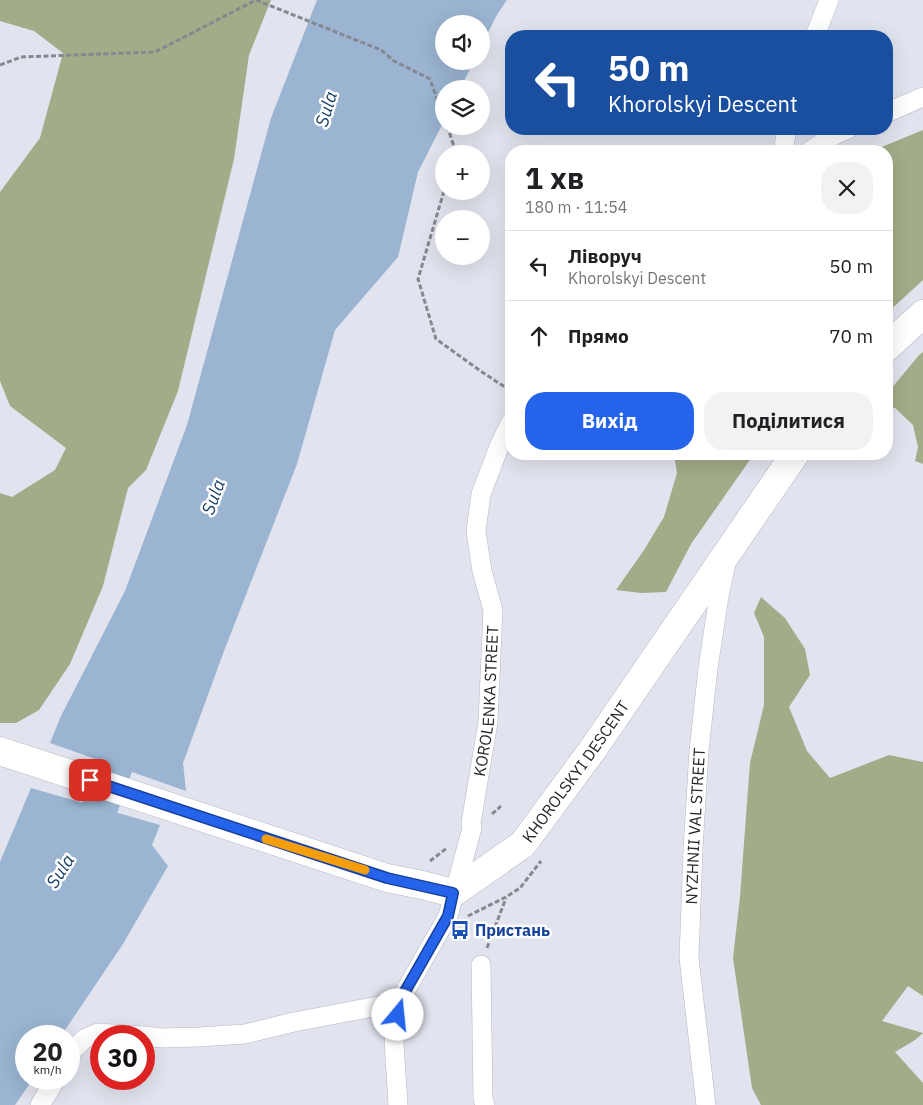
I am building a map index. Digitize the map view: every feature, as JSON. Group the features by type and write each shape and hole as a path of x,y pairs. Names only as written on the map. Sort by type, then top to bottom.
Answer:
{"main road":[{"path":"893,342 923,314"},
{"name":"KHOROLSKYI DESCENT","path":"453,893 523,844 593,749 791,460"},
{"path":"0,751 387,878 453,893"}],"street":[{"path":"817,30 829,0"},
{"path":"893,110 923,97"},
{"path":"819,145 834,135"},
{"name":"KOROLENKA STREET","path":"399,1002 448,916 472,828 471,823 488,722 493,610 482,572 476,531 481,494 505,434"},
{"name":"NYZHNII VAL STREET","path":"706,1105 689,958 693,849 699,751 708,668 719,596 729,550"},
{"path":"480,965 483,1099 485,1105"},
{"path":"155,1037 244,1034 294,1022 399,1002 394,1042 398,1105"},
{"path":"80,1043 90,1036"},
{"path":"40,1105 49,1090"}],"path":[{"path":"0,65 21,57 155,52 256,0 381,50 394,61 430,79 435,93"},
{"path":"441,200 418,279 436,339 505,387"},
{"path":"480,965 506,897"}],"green space":[{"path":"0,0 271,0 249,55 234,159 178,391 146,470 128,488 103,586 70,664 39,710 16,723 0,723 0,493 12,497 55,470 66,448 10,406 0,381 0,192 40,138 63,53 34,31 0,21"},
{"path":"923,130 923,280 893,308 893,145 887,145"},
{"path":"923,352 923,464 915,461 918,447 913,425 893,408 893,387"},
{"path":"675,460 750,460 691,544 666,592 641,593 616,590 664,517 677,473"},
{"path":"761,597 785,618 805,649 810,675 789,707 807,751 830,778 889,755 923,762 923,996 908,986 882,1021 923,1033 895,1052 923,1083 923,1105 761,1105 752,1088 733,958 740,897 750,763 764,705 764,637 754,613"}],"water":[{"path":"317,0 507,0 490,29 490,15 435,15 435,70 470,70 464,80 435,80 435,135 437,135 418,172 398,257 335,330 297,464 224,651 183,763 186,791 50,743 61,716 125,591 187,425 271,118"},
{"path":"31,788 160,825 152,845 168,866 123,944 68,1025 15,1025 15,1090 25,1090 15,1105 0,1105 0,862"}],"waterway":[{"name":"Sula","path":"75,848 101,806 132,720"}],"slow traffic":[{"path":"266,839 365,870"}],"place":[{"name":"Пристань","path":"460,930"}],"route":[{"path":"90,780 387,878 453,893 448,916 399,1002 398,1015"}]}
